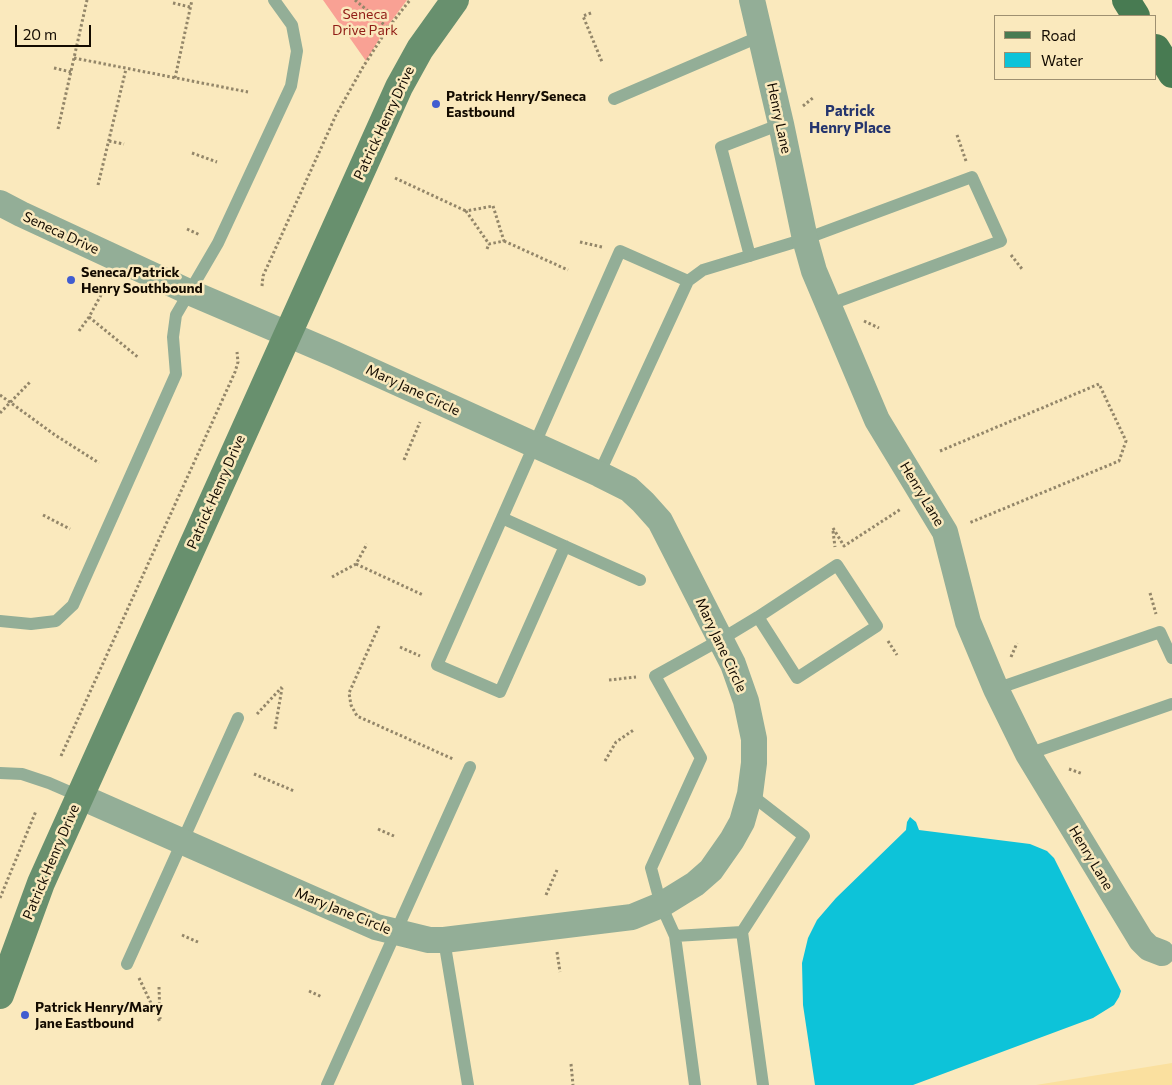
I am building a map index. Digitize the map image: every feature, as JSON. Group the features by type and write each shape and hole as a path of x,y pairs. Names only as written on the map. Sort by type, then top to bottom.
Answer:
{"main road":[{"name":"Patrick Henry Drive","path":"0,995 41,883 79,796 399,87 420,49 454,0"},
{"path":"1126,0 1135,15"},
{"path":"1157,50 1172,74"}],"street":[{"name":"Henry Lane","path":"752,0 762,36 805,239 814,271 877,420 945,532 968,622 996,689 1028,754 1141,940 1153,950 1167,953"},
{"name":"Seneca Drive","path":"0,203 189,292 287,334"},
{"name":"Mary Jane Circle","path":"79,796 356,920 394,933 429,940 444,940 632,917 661,905 695,884 711,870 742,822 750,794 754,763 752,724 746,701 720,640 660,521 643,502 629,489 598,474 287,334"}],"lane":[{"path":"0,621 31,624 56,621 73,605 176,374 173,337 176,315 218,243 291,86 297,51 294,34 292,25 274,0"},
{"path":"614,99 762,36"},
{"path":"750,256 721,147 781,124"},
{"path":"598,474 688,281 703,270 805,239 972,177 1001,241 828,305"},
{"path":"565,546 500,692 437,664 620,252 688,281"},
{"path":"502,518 640,580"},
{"path":"695,1085 675,936 661,905 651,868 701,758 655,676 758,617 837,565 877,626 797,678 758,617"},
{"path":"996,689 1160,632 1172,658"},
{"path":"1028,754 1172,704"},
{"path":"127,964 238,718"},
{"path":"326,1085 470,767"},
{"path":"0,773 22,774 79,796"},
{"path":"750,794 804,836 742,932 763,1085"},
{"path":"675,936 742,932"},
{"path":"444,940 468,1085"}],"path":[{"path":"58,129 87,0"},
{"path":"175,78 192,0"},
{"path":"355,0 388,28"},
{"path":"262,286 263,276 336,115 362,67 388,28 410,0"},
{"path":"173,3 190,7"},
{"path":"591,13 583,16 602,62"},
{"path":"74,58 248,92"},
{"path":"54,68 71,72"},
{"path":"98,185 126,69"},
{"path":"957,135 972,177"},
{"path":"109,141 124,144"},
{"path":"192,153 217,162"},
{"path":"395,178 466,211 489,244"},
{"path":"466,211 494,206 504,241"},
{"path":"489,244 504,241 568,270"},
{"path":"487,249 489,244"},
{"path":"80,331 90,318 107,284"},
{"path":"90,318 139,358"},
{"path":"61,756 234,372 238,362 237,352"},
{"path":"0,413 30,382"},
{"path":"940,451 1099,384 1126,441 1119,461 980,518"},
{"path":"0,395 55,435 99,463"},
{"path":"404,460 421,419"},
{"path":"833,528 844,546 895,512"},
{"path":"43,515 70,529"},
{"path":"332,577 356,564 367,544"},
{"path":"356,564 423,595"},
{"path":"379,626 349,693 351,705 357,716 433,750"},
{"path":"609,680 655,676"},
{"path":"252,719 282,687 275,729"},
{"path":"605,761 616,742 635,729"},
{"path":"254,774 294,791"},
{"path":"0,898 36,811"},
{"path":"378,829 394,836"},
{"path":"546,895 557,870"},
{"path":"182,936 198,942"},
{"path":"556,945 560,972"},
{"path":"140,978 160,1022 159,987"},
{"path":"309,991 322,996"},
{"path":"571,1064 573,1085"}],"shaded area":[{"path":"1172,1063 1172,1085 1036,1085"}],"green space":[{"name":"Seneca Drive Park","path":"323,0 407,0 384,31 366,61"}],"water":[{"path":"910,817 916,822 919,830 1030,844 1047,851 1054,858 1121,991 1119,997 1114,1005 1093,1018 913,1085 815,1085 803,1005 802,963 808,938 817,920 836,898 906,830"}],"place":[{"name":"Patrick Henry/Seneca Eastbound","path":"436,104"},
{"name":"Seneca/Patrick Henry Southbound","path":"71,280"},
{"name":"Patrick Henry/Mary Jane Eastbound","path":"25,1015"}],"district":[{"name":"Patrick Henry Place","path":"850,120"}]}
